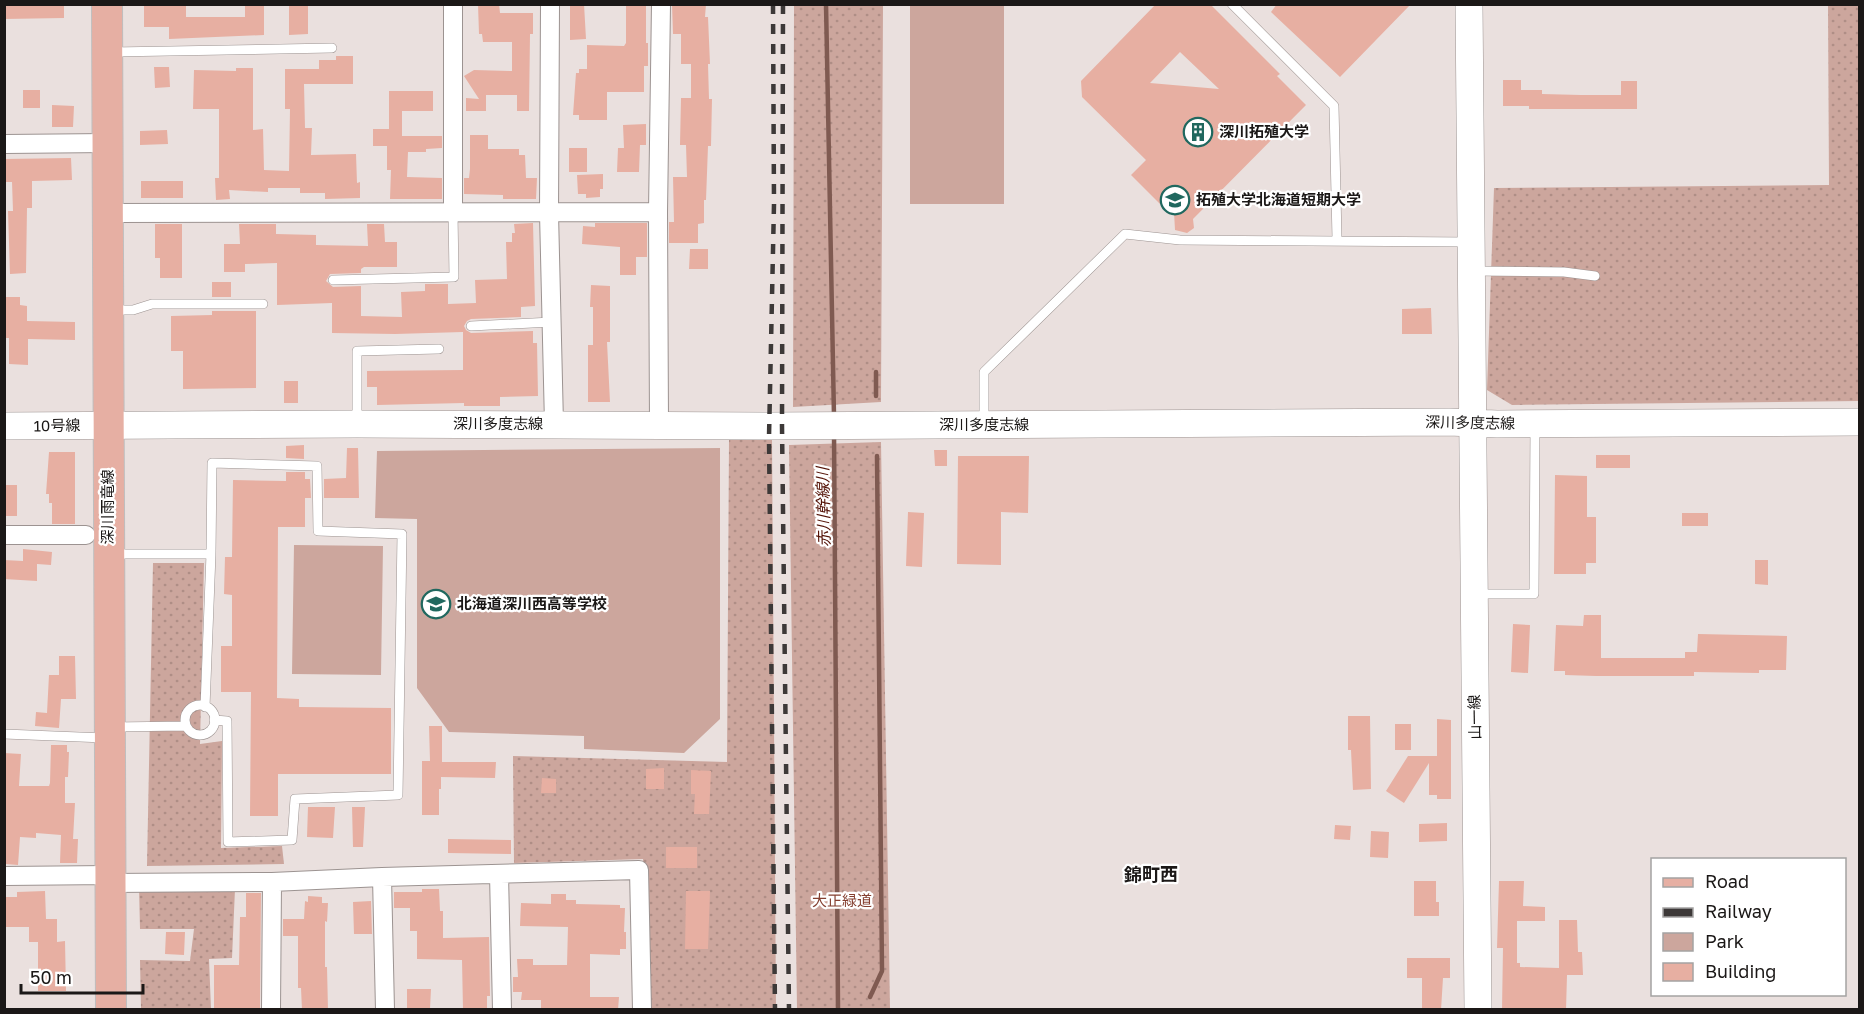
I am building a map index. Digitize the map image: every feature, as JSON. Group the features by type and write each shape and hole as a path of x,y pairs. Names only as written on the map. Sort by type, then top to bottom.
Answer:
{"main road":[{"name":"深川雨竜線","path":"107,4 111,1010"},
{"name":"山一線","path":"1469,4 1478,1010"},
{"name":"深川多度志線","path":"109,424 776,426 1860,422"},
{"name":"10号線","path":"4,426 109,424"}],"street":[{"path":"453,4 453,212"},
{"path":"550,4 549,213 554,424"},
{"path":"659,424 658,212 661,4"},
{"path":"4,144 108,143"},
{"path":"108,213 658,212"},
{"path":"4,535 86,535"},
{"path":"4,876 272,882 639,870 642,1010"},
{"path":"499,874 502,1010"},
{"path":"382,877 385,1010"},
{"path":"271,1010 272,882"}],"lane":[{"path":"1232,4 1334,106 1337,239"},
{"path":"107,52 332,48"},
{"path":"333,280 454,277 453,212"},
{"path":"984,424 984,372 1125,234 1180,240 1337,239 1470,242"},
{"path":"1472,271 1564,272 1595,276"},
{"path":"108,310 133,310 152,304 263,304"},
{"path":"471,326 552,322"},
{"path":"357,424 357,351 439,349"},
{"path":"1473,594 1534,594 1535,424"},
{"path":"205,707 212,463 317,466 318,531 402,534 398,795 295,799 292,840 228,842 227,720 214,720"},
{"path":"108,554 211,554"},
{"path":"197,706 205,707 212,712 214,720 212,728 206,734 198,735 190,732 185,726 185,717 189,710 197,706"},
{"path":"4,734 110,733 185,726"}],"green space":[{"path":"794,5 883,5 881,402 793,407"},
{"path":"910,5 1004,5 1004,204 910,204"},
{"path":"1828,5 1859,5 1859,401 1512,405 1487,390 1494,188 1829,185"},
{"path":"729,440 772,440 776,1009 650,1009 643,859 514,863 513,756 727,762"},
{"name":"大正緑道","path":"881,442 890,1009 797,1009 789,445"},
{"path":"720,448 720,719 684,753 584,749 584,736 449,732 417,688 417,519 375,518 377,451"},
{"path":"294,545 383,546 381,675 292,674"},
{"path":"153,563 204,563 200,744 222,741 221,848 282,846 284,864 147,866"},
{"path":"139,886 235,889 232,958 209,959 211,1009 141,1009 140,960 190,961 194,929 140,929"}],"building":[{"path":"4,4 64,4 64,18 4,19"},
{"path":"144,4 186,4 186,17 245,17 245,4 264,4 264,35 169,39 169,27 144,27"},
{"path":"289,4 308,4 308,34 289,35"},
{"path":"478,4 499,4 500,13 533,13 533,34 530,34 529,111 517,111 517,95 486,95 486,111 466,111 466,98 479,99 464,76 474,70 512,71 512,42 483,42 482,34 479,34"},
{"path":"570,4 584,4 586,39 570,40"},
{"path":"626,4 646,4 648,66 644,66 644,92 607,92 607,120 579,120 579,115 573,115 576,73 579,73 579,69 587,69 587,45 624,46 626,43"},
{"path":"672,4 706,4 705,17 708,17 709,99 712,99 711,146 708,146 704,223 698,224 698,243 669,243 669,222 674,222 673,177 687,177 686,145 680,145 681,98 691,98 691,64 681,64 681,34 673,34"},
{"name":"深川拓殖大学","path":"1156,4 1210,4 1280,74 1277,76 1306,105 1193,219 1194,228 1187,233 1175,230 1173,194 1161,205 1131,175 1146,160 1082,97 1081,81","holes":["1180,52 1219,89 1150,83"]},
{"path":"1277,4 1411,4 1340,77 1271,12"},
{"path":"336,56 353,56 353,84 304,84 305,128 312,128 311,155 356,154 360,198 325,199 325,193 300,193 300,188 268,188 268,192 229,190 230,199 216,200 215,178 219,178 219,109 193,109 194,70 236,71 236,68 253,68 253,130 263,129 264,170 289,171 290,109 285,109 285,69 319,69 319,60 336,60"},
{"path":"154,67 169,67 170,87 155,88"},
{"path":"1503,80 1521,80 1521,90 1542,90 1542,94 1581,95 1621,95 1621,81 1637,81 1637,109 1529,109 1529,106 1503,106"},
{"path":"23,90 40,90 40,108 23,108"},
{"path":"389,91 433,91 433,111 402,111 402,136 442,136 442,148 426,149 426,152 408,152 407,177 442,178 442,199 390,199 391,170 387,170 387,146 373,146 373,129 389,129"},
{"path":"52,105 74,106 73,127 52,127"},
{"path":"646,124 646,145 640,145 639,172 617,172 618,148 624,148 623,125"},
{"path":"167,130 168,144 140,145 140,131"},
{"path":"470,135 488,135 488,149 519,149 519,155 525,155 526,178 537,178 536,199 503,199 503,195 464,194 464,178 469,178 470,169"},
{"path":"569,148 587,148 587,172 569,172"},
{"path":"71,158 72,180 32,181 32,208 27,208 26,273 10,274 8,211 13,211 12,182 4,182 4,159"},
{"path":"603,174 603,189 600,189 600,197 586,198 586,194 578,194 577,175"},
{"path":"141,181 183,181 183,198 141,198"},
{"path":"533,223 535,306 521,307 521,317 471,319 464,326 471,333 533,331 533,343 537,343 538,396 500,397 500,406 464,406 464,403 377,405 377,387 367,387 367,371 463,370 463,332 332,333 332,303 277,305 277,263 245,264 245,272 224,272 224,244 240,244 239,224 276,224 276,234 316,235 316,245 368,246 367,224 384,224 385,242 397,242 397,267 364,267 361,273 330,274 326,281 333,287 361,286 361,316 402,317 401,292 425,291 425,284 448,284 448,304 476,303 475,280 507,279 506,242 512,242 512,233 515,233 514,224"},
{"path":"595,223 647,223 647,257 636,257 636,275 620,275 620,247 582,244 583,226 595,227"},
{"path":"155,224 182,224 182,278 160,278 160,258 155,258"},
{"path":"690,249 708,249 708,269 689,269"},
{"path":"212,282 231,282 231,297 212,297"},
{"path":"591,285 610,286 610,342 607,342 610,402 588,402 588,345 593,345"},
{"path":"4,297 20,297 20,305 27,306 27,321 75,322 75,340 28,339 28,365 9,364 9,338 4,338"},
{"path":"1431,308 1432,334 1402,334 1402,309"},
{"path":"212,311 256,311 256,388 183,389 183,351 171,351 171,316 212,315"},
{"path":"284,381 298,381 298,403 284,403"},
{"path":"304,445 304,459 286,458 286,446"},
{"path":"347,448 358,448 359,498 324,498 324,479 346,478"},
{"path":"934,450 947,450 947,466 935,466"},
{"path":"49,452 75,452 75,524 52,524 52,503 49,503 49,494 46,494"},
{"path":"1596,455 1630,455 1630,468 1596,468"},
{"path":"958,456 1029,456 1028,513 1001,512 1001,565 957,564"},
{"path":"286,472 305,472 305,479 310,479 311,498 305,498 305,527 278,527 277,698 299,699 299,707 391,708 391,774 278,774 278,816 250,816 251,692 221,692 221,646 232,646 232,595 224,594 225,557 232,557 233,480 286,481"},
{"path":"1555,475 1587,476 1587,517 1596,517 1596,563 1586,563 1586,574 1554,574"},
{"path":"4,485 17,485 17,516 4,516"},
{"path":"908,512 924,513 922,567 906,566"},
{"path":"1682,513 1708,513 1708,526 1682,526"},
{"path":"23,549 52,552 51,565 37,564 37,581 4,579 4,560 23,561"},
{"path":"1755,560 1768,560 1768,585 1755,584"},
{"path":"1584,615 1601,615 1601,658 1685,658 1685,652 1697,652 1698,634 1787,636 1786,670 1759,670 1759,673 1694,672 1694,676 1565,675 1565,671 1554,671 1556,625 1583,626"},
{"path":"1513,624 1530,625 1528,673 1511,672"},
{"path":"59,656 75,656 76,699 61,699 59,728 35,726 36,712 47,713 49,675 59,675"},
{"path":"1348,716 1370,716 1371,789 1353,790 1351,750 1348,750"},
{"path":"1437,719 1451,720 1451,799 1437,799 1437,795 1429,795 1429,763 1404,803 1386,791 1408,756 1437,756"},
{"path":"1395,724 1411,724 1411,750 1395,750"},
{"path":"429,726 442,726 442,762 496,762 495,778 441,777 439,815 422,815 422,761 430,761"},
{"path":"51,745 67,745 67,752 69,752 68,777 65,777 65,803 75,803 73,839 78,839 77,863 60,863 61,835 36,833 36,838 20,837 18,865 6,864 4,753 21,754 19,786 49,786"},
{"path":"664,768 664,789 646,789 646,769"},
{"path":"691,770 711,771 709,814 694,814 695,794 691,794"},
{"path":"542,778 556,779 556,793 541,793"},
{"path":"308,807 335,807 333,838 307,837"},
{"path":"352,807 365,807 363,847 353,847"},
{"path":"1447,823 1447,841 1419,842 1419,824"},
{"path":"1335,825 1351,826 1350,840 1334,839"},
{"path":"1371,831 1389,832 1388,858 1370,857"},
{"path":"448,839 511,840 511,854 448,853"},
{"path":"666,847 697,847 697,868 666,868"},
{"path":"1414,881 1436,881 1439,916 1414,916"},
{"path":"1499,881 1524,881 1523,906 1545,907 1545,921 1517,921 1517,963 1520,963 1520,967 1559,968 1559,920 1577,920 1578,952 1582,952 1583,975 1567,975 1566,1010 1502,1010 1503,948 1497,948"},
{"path":"422,889 439,889 440,911 443,911 443,938 489,937 490,996 487,996 487,1010 463,1010 462,960 417,959 417,931 410,931 410,908 394,908 394,892 422,892"},
{"path":"45,891 46,919 57,919 57,942 65,941 66,991 38,991 38,942 29,942 29,927 4,927 4,897 17,897 17,892"},
{"path":"686,891 710,891 708,949 685,949"},
{"path":"246,893 261,893 260,1010 214,1010 214,965 239,965 240,917 246,917"},
{"path":"551,894 566,894 566,900 576,900 576,904 620,905 620,908 625,908 626,949 620,949 620,955 590,954 590,997 619,997 618,1010 541,1008 541,1000 521,1000 522,992 513,992 513,977 518,977 517,959 533,959 533,965 567,965 568,927 520,926 521,903 551,904"},
{"path":"308,896 322,897 322,903 328,903 327,922 325,921 325,967 327,967 328,1010 302,1010 301,988 298,988 298,936 283,936 283,919 304,919 305,901 308,902"},
{"path":"371,901 372,934 354,934 353,902"},
{"path":"166,932 185,932 184,955 165,954"},
{"path":"1407,958 1450,958 1450,978 1443,978 1441,1010 1422,1010 1422,978 1407,978"},
{"path":"407,989 431,989 430,1009 407,1009"}],"waterway":[{"name":"赤川幹線川","path":"826,4 834,416"},
{"path":"876,372 876,396"},
{"name":"赤川幹線川","path":"834,433 838,1010"},
{"path":"870,997 882,971 877,456"}],"railway":[{"path":"773,4 774,204 769,437 775,1010"},
{"path":"783,4 782,426 789,1010"}],"place":[{"name":"深川拓殖大学","path":"1198,132"},
{"name":"拓殖大学北海道短期大学","path":"1175,200"},
{"name":"北海道深川西高等学校","path":"436,604"}],"district":[{"name":"錦町西","path":"1151,875"}]}
